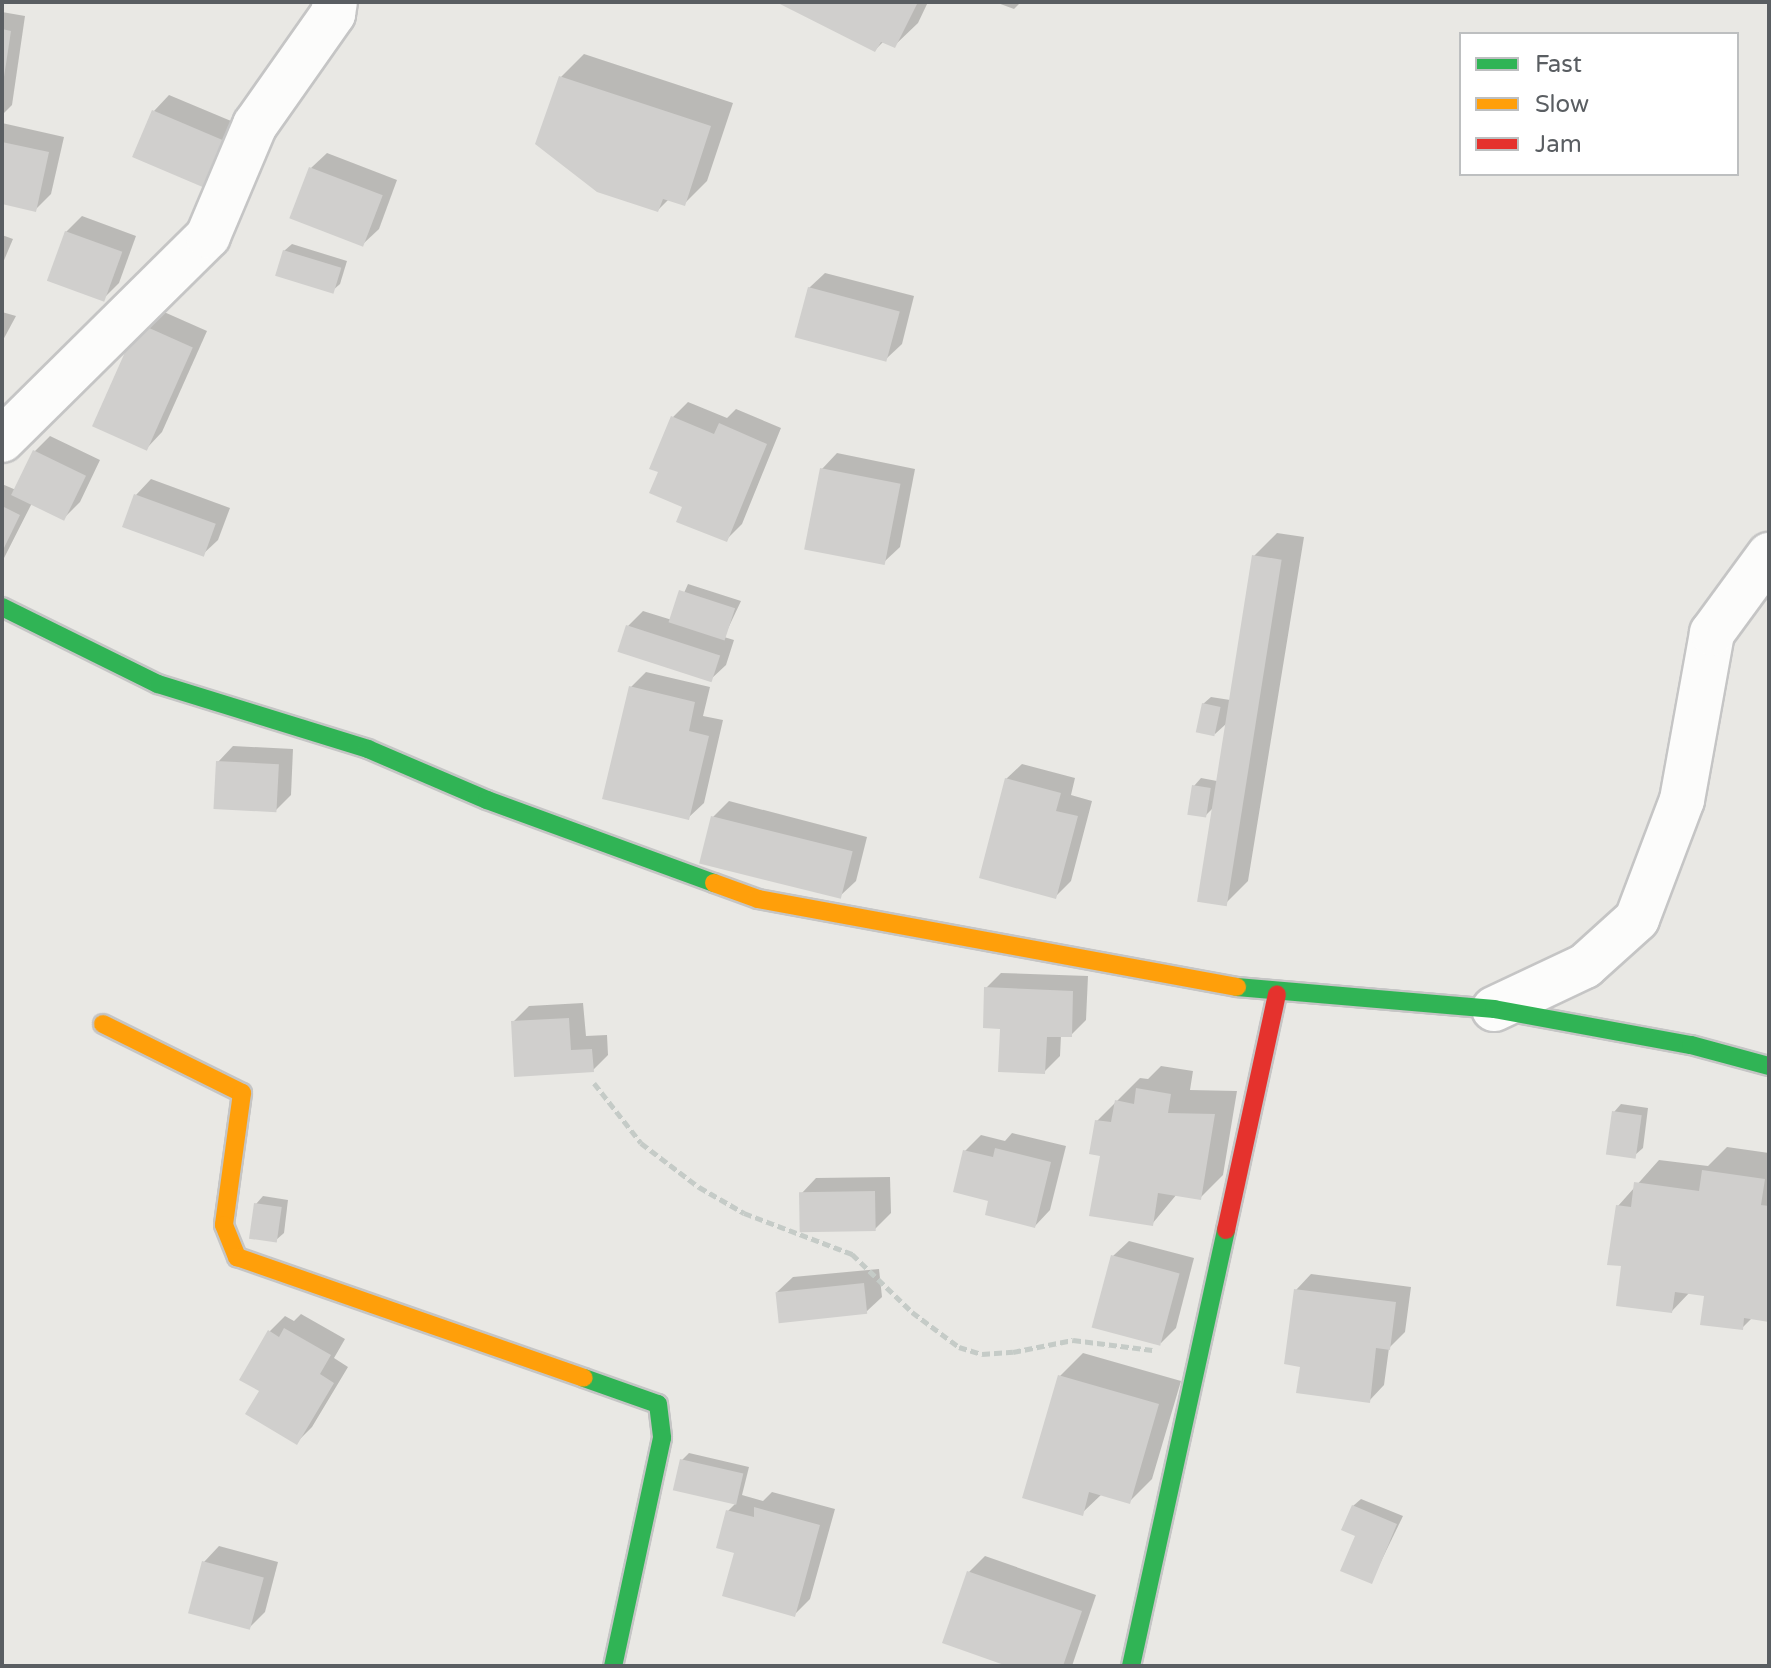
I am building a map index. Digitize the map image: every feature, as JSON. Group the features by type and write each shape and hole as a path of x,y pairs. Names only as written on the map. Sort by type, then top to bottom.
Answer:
{"street":[{"path":"2,440 208,236 255,125 321,6"},
{"path":"1494,1009 1585,966 1637,919 1682,800 1712,633 1769,555"},
{"path":"2,607 158,684 368,749 487,800 758,899 1277,994 1494,1009 1691,1045 1769,1066"},
{"path":"1131,1666 1201,1358 1277,994"},
{"path":"103,1024 242,1093 224,1225 237,1257 658,1404 662,1438 613,1666"}],"path":[{"path":"594,1083 641,1143 699,1187 744,1213 852,1254 912,1312 959,1347 982,1354 1013,1352 1073,1340 1201,1358"}],"building":[{"path":"776,2 918,2 895,48 881,42 875,52"},
{"path":"2,29 11,31 4,77 2,76"},
{"path":"559,76 711,126 685,206 663,199 658,212 597,192 535,144"},
{"path":"152,110 228,142 208,189 132,157"},
{"path":"2,142 49,152 36,212 2,204"},
{"path":"309,167 383,195 363,247 289,218"},
{"path":"65,231 122,252 104,302 47,281"},
{"path":"283,250 341,268 333,294 275,276"},
{"path":"808,287 900,312 886,362 795,337"},
{"path":"138,323 193,347 147,451 92,426"},
{"path":"671,416 714,434 719,423 767,444 727,542 676,522 682,507 649,493 658,472 649,469"},
{"path":"33,450 86,476 64,521 11,495"},
{"path":"820,468 900,484 885,565 804,549"},
{"path":"134,494 216,524 204,557 122,527"},
{"path":"2,506 20,515 2,552"},
{"path":"1252,555 1282,560 1227,906 1197,902"},
{"path":"679,590 735,608 725,641 668,622"},
{"path":"626,625 720,656 712,682 617,652"},
{"path":"629,686 695,702 689,731 709,736 689,820 602,799"},
{"path":"1202,703 1221,707 1214,736 1196,732"},
{"path":"216,761 279,764 276,812 213,809"},
{"path":"1005,778 1061,793 1056,811 1078,816 1056,899 979,878"},
{"path":"1192,785 1211,788 1206,818 1187,815"},
{"path":"711,816 853,851 841,899 699,864"},
{"path":"984,987 1073,991 1072,1037 1047,1037 1045,1074 998,1072 1000,1029 983,1028"},
{"path":"569,1018 571,1050 592,1049 594,1072 514,1077 511,1021"},
{"path":"1136,1088 1171,1094 1168,1113 1215,1114 1201,1200 1158,1193 1153,1226 1089,1216 1100,1156 1089,1154 1095,1120 1111,1122 1115,1100 1134,1104"},
{"path":"1612,1111 1642,1115 1636,1159 1606,1155"},
{"path":"995,1148 1051,1162 1035,1228 985,1215 988,1201 953,1192 963,1150 993,1157"},
{"path":"1702,1170 1765,1179 1761,1205 1769,1206 1769,1322 1744,1318 1743,1330 1700,1325 1704,1296 1675,1292 1672,1313 1616,1306 1621,1266 1607,1265 1616,1205 1631,1207 1634,1182 1699,1191"},
{"path":"875,1191 876,1231 800,1232 799,1192"},
{"path":"254,1203 282,1207 277,1243 249,1239"},
{"path":"1111,1255 1180,1273 1160,1346 1092,1327"},
{"path":"864,1283 867,1314 779,1323 775,1292"},
{"path":"1294,1289 1396,1302 1390,1350 1376,1348 1370,1403 1296,1393 1300,1367 1284,1364"},
{"path":"284,1328 331,1355 320,1374 334,1383 297,1445 245,1414 259,1391 239,1380 268,1330 279,1337"},
{"path":"1058,1375 1159,1404 1130,1504 1089,1492 1083,1516 1022,1498"},
{"path":"680,1459 743,1474 736,1505 673,1490"},
{"path":"1352,1505 1397,1524 1372,1584 1340,1571 1355,1536 1341,1530"},
{"path":"754,1507 820,1525 795,1617 722,1596 734,1553 716,1548 726,1510 754,1517"},
{"path":"202,1561 264,1578 250,1630 188,1613"},
{"path":"967,1571 1082,1611 1063,1666 1007,1666 942,1643"}],"traffic: fast":[{"path":"2,607 158,684 368,749 487,800 714,883"},
{"path":"1237,987 1494,1009 1691,1045 1769,1066"},
{"path":"1131,1666 1226,1230"},
{"path":"584,1378 658,1404 662,1438 613,1666"}],"traffic: slow":[{"path":"714,883 758,899 1237,987"},
{"path":"103,1024 242,1093 224,1225 237,1257 584,1378"}],"traffic: jam":[{"path":"1226,1230 1277,994"}]}
